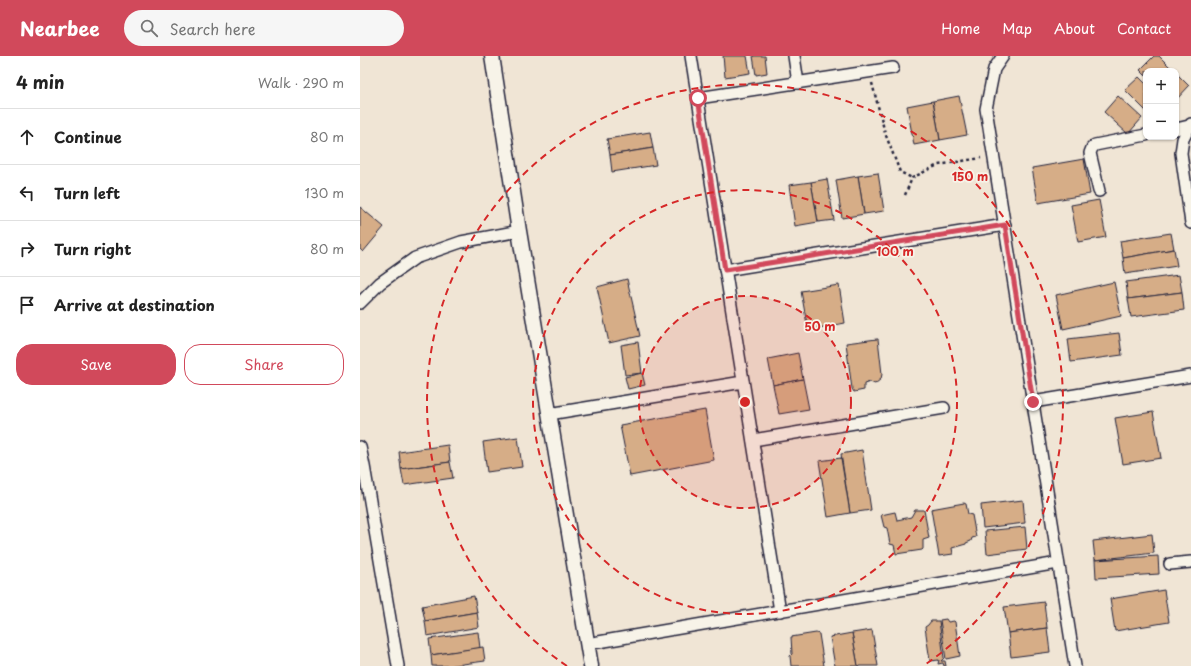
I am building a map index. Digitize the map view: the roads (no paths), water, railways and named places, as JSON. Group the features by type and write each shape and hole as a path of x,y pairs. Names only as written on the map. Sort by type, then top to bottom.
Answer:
{"street":[{"path":"492,56 519,231 591,666"},
{"path":"691,56 780,611"},
{"path":"794,56 798,83"},
{"path":"1003,56 994,69 986,109 1075,666"},
{"path":"698,98 892,68"},
{"path":"1179,128 1190,125"},
{"path":"1190,125 1183,139 1181,153 1191,222"},
{"path":"1099,191 1090,153 1092,148 1095,145 1143,136"},
{"path":"725,270 1005,225"},
{"path":"360,303 380,283 416,258 461,242 519,231"},
{"path":"1033,402 1191,376"},
{"path":"549,414 743,382"},
{"path":"753,440 944,408"},
{"path":"360,447 398,666"},
{"path":"1170,564 1191,562"},
{"path":"587,644 1058,563"}]}
